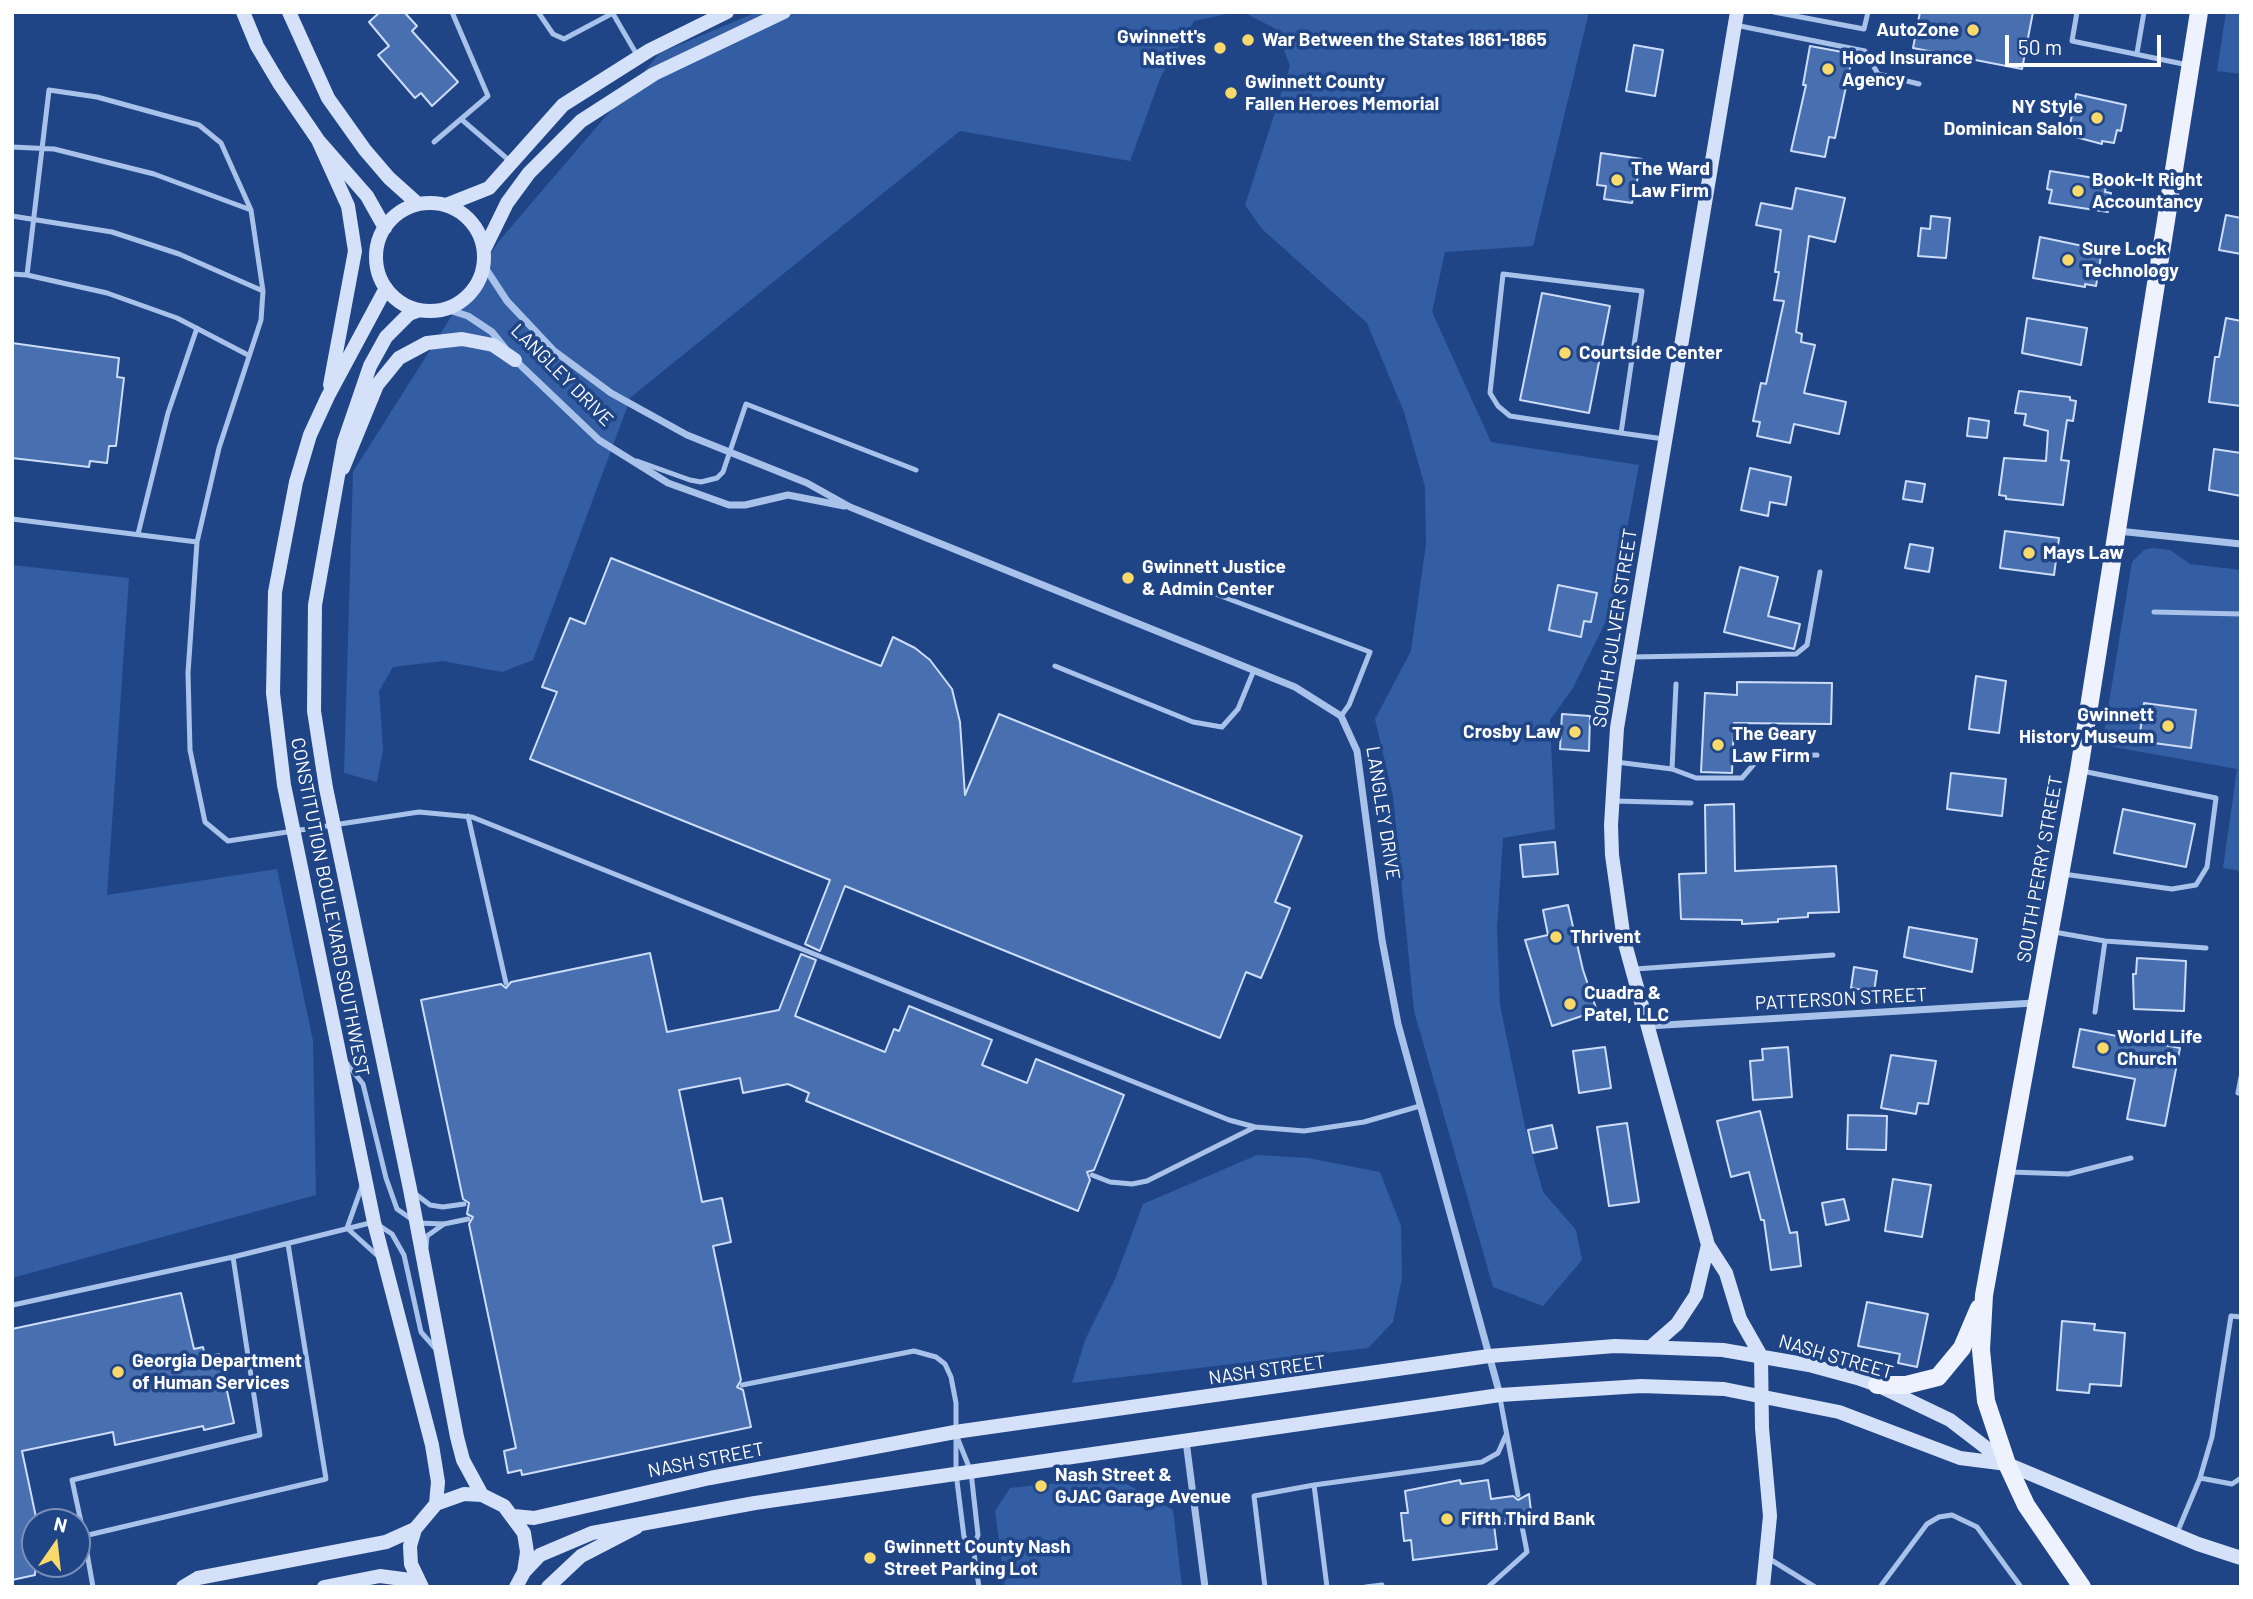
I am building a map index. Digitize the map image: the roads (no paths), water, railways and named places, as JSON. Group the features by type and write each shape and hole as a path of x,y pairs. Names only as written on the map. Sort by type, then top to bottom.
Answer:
{"main road":[{"name":"SOUTH PERRY STREET","path":"2082,1587 2026,1505 2007,1464 1986,1401 1981,1350 1984,1295 2079,770 2199,12"},
{"path":"1877,1384 1906,1385 1938,1377 1962,1348 1984,1295"}],"street":[{"path":"243,12 257,46 318,140 367,196 385,228"},
{"path":"289,12 328,98 373,159 418,204"},
{"path":"446,205 468,218 481,238 484,266 471,293 446,309 419,310 407,305 386,288 380,277 376,252 385,228 402,210 418,204 446,205 489,188 563,105 638,57 727,12"},
{"path":"484,250 507,203 529,173 581,121 654,74 784,12"},
{"name":"SOUTH CULVER STREET","path":"1708,1245 1632,970 1612,855 1611,801 1613,761 1629,657 1736,19"},
{"path":"318,140 348,206 355,251 343,328 328,396"},
{"name":"LANGLEY DRIVE","path":"484,266 507,300 553,350 582,374 676,429 807,483 850,507 1254,670 1312,696 1340,716 1357,751 1384,951 1398,1024 1500,1395"},
{"name":"CONSTITUTION BOULEVARD SOUTHWEST","path":"386,288 328,396 310,435 296,482 275,592 274,706 293,829 374,1222 432,1445 438,1482 436,1504"},
{"name":"LANGLEY DRIVE","path":"446,309 468,316 492,332 515,360 599,440 668,484 729,505 745,505 788,495 850,507"},
{"name":"CONSTITUTION BOULEVARD SOUTHWEST","path":"419,310 409,314 386,337 370,366 344,442 315,605 313,664 318,746 334,825 463,1458 482,1495"},
{"path":"336,482 353,450 377,384 399,358 427,342 462,339 493,345 515,360"},
{"path":"2118,531 2241,544"},
{"name":"PATTERSON STREET","path":"1647,1026 2038,1003"},
{"path":"1653,1345 1677,1324 1696,1295 1708,1245"},
{"path":"1708,1245 1726,1273 1740,1319 1761,1356 1761,1395 1770,1516 1768,1558 1763,1587"},
{"name":"NASH STREET","path":"514,1516 534,1518 710,1478 955,1432 1489,1356 1653,1345 1761,1356 1877,1384 1950,1420 2007,1464 2241,1558"},
{"name":"NASH STREET","path":"524,1572 540,1555 563,1543 615,1527 638,1527 755,1503 1500,1395 1641,1386 1714,1388 1839,1412 1960,1458 2007,1464"},
{"path":"1186,1441 1205,1587"},
{"path":"420,1584 411,1564 410,1546 415,1529 436,1504 464,1494 482,1495 504,1506 524,1533 527,1552 524,1572 516,1587"},
{"path":"548,1587 581,1556 638,1527"},
{"path":"183,1587 198,1578 386,1542 415,1529"},
{"path":"324,1587 380,1576 420,1584"}],"lane":[{"path":"434,142 488,96 452,12"},
{"path":"538,12 553,34 564,39 612,12 638,57"},
{"path":"1774,12 1864,29 1868,12"},
{"path":"2077,12 2072,41 2191,65"},
{"path":"2137,53 2144,12"},
{"path":"1736,19 1866,51 1878,75 1919,83"},
{"path":"27,275 50,90 97,97 199,125 221,143 251,210 263,291 261,320 219,447 197,542 188,686 190,750 205,822 228,841 293,829 419,812 468,816 501,826 1217,1115 1255,1127 1304,1131 1331,1129 1420,1106"},
{"path":"461,119 511,162"},
{"path":"12,147 54,149 154,174 251,210"},
{"path":"12,216 35,217 112,232 179,254 263,291"},
{"path":"12,274 107,293 197,328 248,355"},
{"path":"1621,433 1642,290 1503,274 1490,393 1498,406 1510,416 1621,433 1667,439"},
{"path":"138,534 168,413 197,328"},
{"path":"625,457 701,482 716,478 723,472 746,404 916,470"},
{"path":"12,519 197,542"},
{"path":"1629,657 1796,654 1807,645 1820,572"},
{"path":"1197,587 1370,652 1349,705 1340,716"},
{"path":"2154,612 2241,614"},
{"path":"1055,666 1193,722 1222,727 1238,709 1254,670"},
{"path":"1672,769 1676,684"},
{"path":"1613,761 1672,769 1696,778 1742,778 1760,757 1816,755"},
{"path":"2061,873 2172,889 2196,885 2207,867 2216,798 2079,770"},
{"path":"1611,801 1691,803"},
{"path":"468,816 506,983"},
{"path":"2051,931 2105,940 2206,948"},
{"path":"2095,1012 2105,940"},
{"path":"1632,970 1833,955"},
{"path":"340,1054 363,1084 386,1178 397,1209 417,1223 444,1224 468,1219"},
{"path":"2241,1077 2238,1093 2241,1093"},
{"path":"1092,1175 1110,1182 1132,1184 1147,1181 1255,1127"},
{"path":"2007,1171 2068,1174 2131,1158"},
{"path":"347,1228 358,1205 365,1177"},
{"path":"410,1189 430,1205 443,1207 464,1204"},
{"path":"13,1305 233,1258 374,1222 392,1234 404,1255 421,1332 442,1355"},
{"path":"424,1261 427,1236 444,1224"},
{"path":"347,1228 385,1262"},
{"path":"91,1534 326,1479 288,1244"},
{"path":"78,1508 72,1480 260,1435 233,1258"},
{"path":"2176,1534 2200,1478 2212,1437 2231,1316 2241,1317"},
{"path":"742,1385 914,1350 925,1351 945,1364 951,1377 956,1403 955,1432 978,1535 973,1547 979,1587"},
{"path":"1500,1395 1518,1495"},
{"path":"955,1432 963,1473 964,1537 973,1547"},
{"path":"1265,1587 1254,1496 1482,1462 1498,1453 1506,1435"},
{"path":"2200,1478 2232,1484 2241,1478"},
{"path":"1314,1485 1327,1587"},
{"path":"1880,1587 1927,1524 1939,1517 1952,1515 1977,1527 2021,1587"},
{"path":"1488,1587 1527,1552 1521,1521"},
{"path":"1768,1558 1815,1587"},
{"path":"1366,1587 1382,1585"}],"place":[{"name":"AutoZone","path":"1973,30"},
{"name":"War Between the States 1861-1865","path":"1248,40"},
{"name":"Gwinnett's Natives","path":"1220,48"},
{"name":"Hood Insurance Agency","path":"1828,69"},
{"name":"Gwinnett County Fallen Heroes Memorial","path":"1231,93"},
{"name":"NY Style Dominican Salon","path":"2097,118"},
{"name":"The Ward Law Firm","path":"1617,180"},
{"name":"Book-It Right Accountancy","path":"2078,191"},
{"name":"Sure Lock Technology","path":"2068,260"},
{"name":"Courtside Center","path":"1565,353"},
{"name":"Mays Law","path":"2029,553"},
{"name":"Gwinnett Justice & Admin Center","path":"1128,578"},
{"name":"Gwinnett History Museum","path":"2168,726"},
{"name":"Crosby Law","path":"1575,732"},
{"name":"The Geary Law Firm","path":"1718,745"},
{"name":"Thrivent","path":"1556,937"},
{"name":"Cuadra & Patel, LLC","path":"1570,1004"},
{"name":"World Life Church","path":"2103,1048"},
{"name":"Georgia Department of Human Services","path":"118,1372"},
{"name":"Nash Street & GJAC Garage Avenue","path":"1041,1486"},
{"name":"Fifth Third Bank","path":"1447,1519"},
{"name":"Gwinnett County Nash Street Parking Lot","path":"870,1558"}]}
